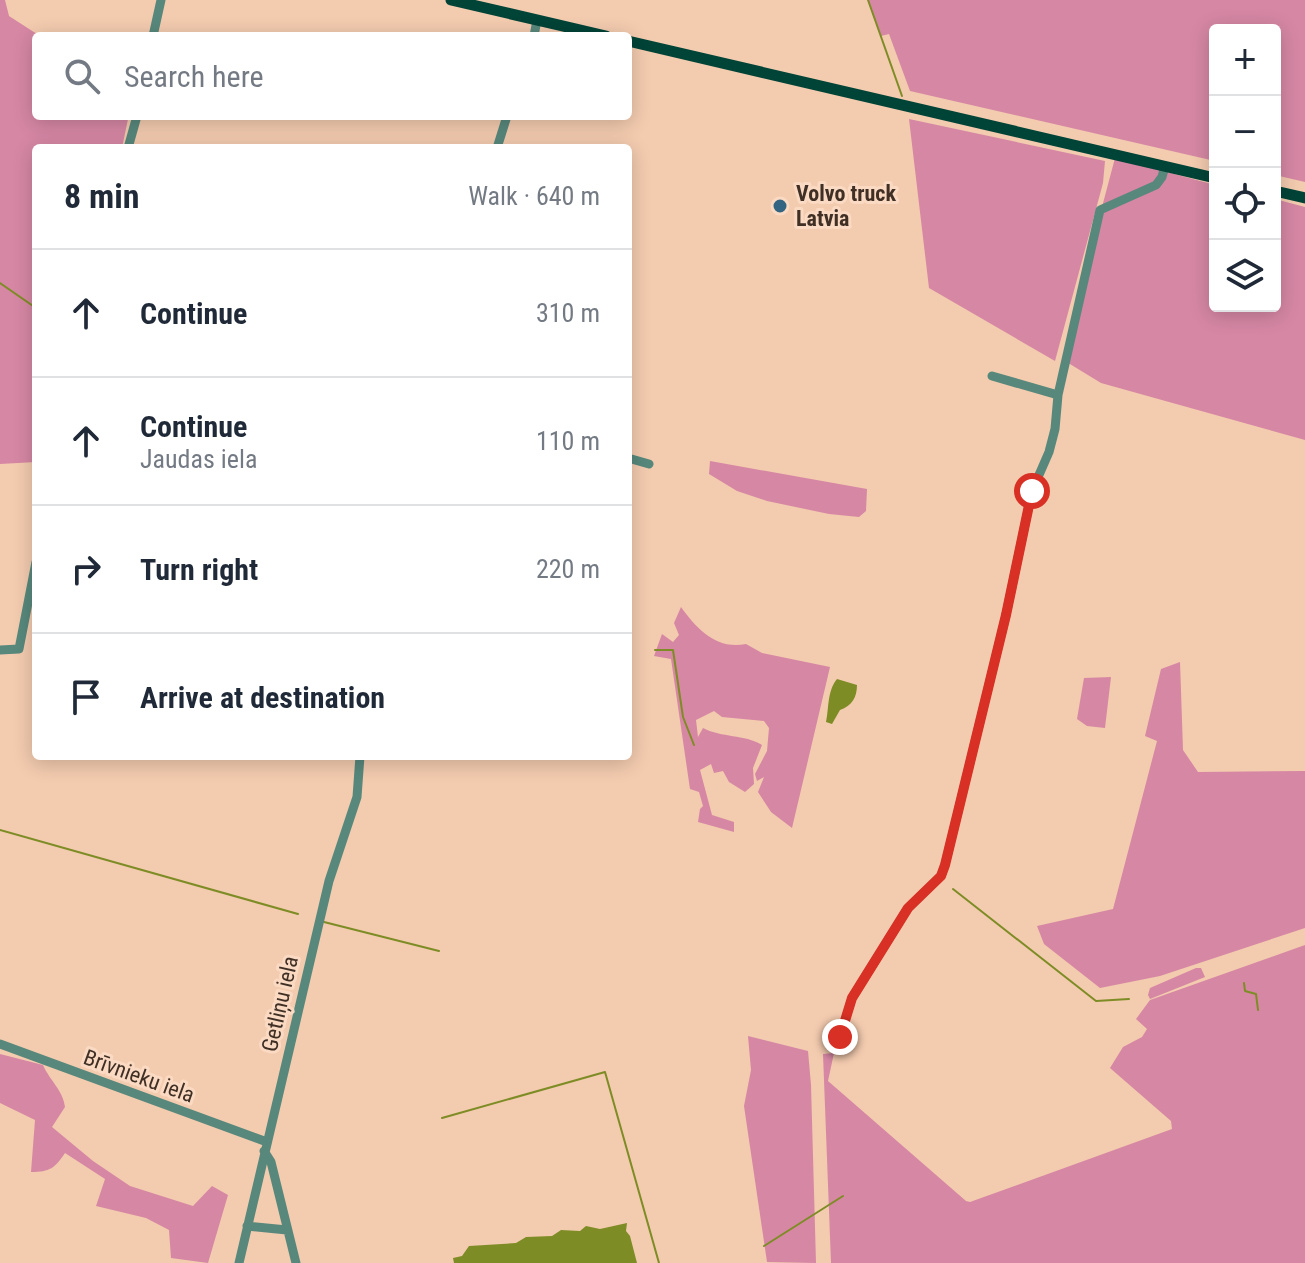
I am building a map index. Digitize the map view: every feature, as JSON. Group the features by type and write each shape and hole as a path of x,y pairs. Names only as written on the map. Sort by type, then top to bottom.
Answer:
{"main road":[{"path":"451,0 589,32"},
{"path":"632,42 1209,177"},
{"path":"1281,192 1305,198"}],"street":[{"path":"154,32 161,0"},
{"path":"535,32 537,20"},
{"path":"129,144 136,120"},
{"path":"498,144 506,120"},
{"path":"840,1037 852,998 908,908 941,876 945,865 1032,491 1055,429 1058,395 1100,210 1156,185 1165,166"},
{"path":"992,376 1058,395"},
{"path":"632,459 649,464"},
{"path":"0,650 19,649 32,582"},
{"name":"Getliņu iela","path":"239,1263 329,881 357,797 360,760"},
{"name":"Brīvnieku iela","path":"0,1044 266,1146"},
{"path":"266,1146 296,1263"},
{"path":"247,1226 287,1230"}],"shaded area":[{"path":"0,0 5,0 9,16 34,32 32,120 128,120 123,144 32,144 32,462 0,464"},
{"path":"868,0 1305,0 1305,182 1281,176 1281,24 1209,24 1209,160 910,91 889,34 881,36"},
{"path":"909,119 1105,161 1103,183 1055,361 929,288"},
{"path":"1115,158 1209,183 1209,312 1281,312 1281,201 1305,207 1305,440 1101,383 1065,361 1071,324"},
{"path":"710,461 867,489 866,511 859,517 829,514 767,501 737,491 709,474"},
{"path":"681,607 701,630 716,641 746,644 762,653 830,667 792,828 771,812 758,792 764,777 757,781 755,774 767,751 769,728 764,721 722,717 714,711 696,720 698,737 703,728 762,745 753,768 754,784 745,792 729,782 723,771 714,773 711,764 700,770 712,815 734,822 734,832 698,822 703,806 699,792 690,789 671,659 654,656 662,634 673,642 679,635 674,623"},
{"path":"1180,662 1183,750 1198,772 1305,771 1305,928 1160,976 1100,988 1044,944 1037,926 1113,909 1157,741 1145,736 1161,669"},
{"path":"1111,677 1105,728 1087,726 1077,719 1084,678"},
{"path":"837,679 857,685 857,689 853,700 840,710 832,724 826,722 830,694"},
{"path":"1305,945 1305,1263 831,1263 823,1054 834,1053 828,1081 970,1202 1172,1129 1171,1121 1110,1068 1123,1047 1142,1037 1147,1029 1136,1019 1150,1000"},
{"path":"1201,968 1205,977 1150,999 1150,988"},
{"path":"748,1036 808,1051 816,1263 767,1262 744,1106 751,1070"},
{"path":"0,1054 43,1065 62,1096 65,1107 52,1127 130,1186 193,1206 212,1186 228,1195 208,1263 171,1258 169,1230 146,1218 96,1206 105,1179 65,1153 51,1168 31,1172 35,1120 0,1103"},
{"path":"627,1223 626,1231 637,1263 454,1263 453,1258 462,1256 469,1246 516,1243 526,1237 552,1236 561,1230 580,1231 586,1226 600,1229"}],"waterway":[{"path":"868,0 902,96"},
{"path":"0,283 32,305"},
{"path":"655,650 673,650 683,717 694,745"},
{"path":"0,830 298,914"},
{"path":"953,889 1096,1001 1129,999"},
{"path":"324,922 439,951"},
{"path":"1244,983 1245,991 1256,994 1258,1010"},
{"path":"442,1118 605,1072 659,1263"},
{"path":"764,1246 843,1196"}],"place":[{"name":"Volvo truck Latvia","path":"780,206"}],"route":[{"path":"840,1037 852,998 908,908 941,876 945,865 1006,615 1032,491"}]}
